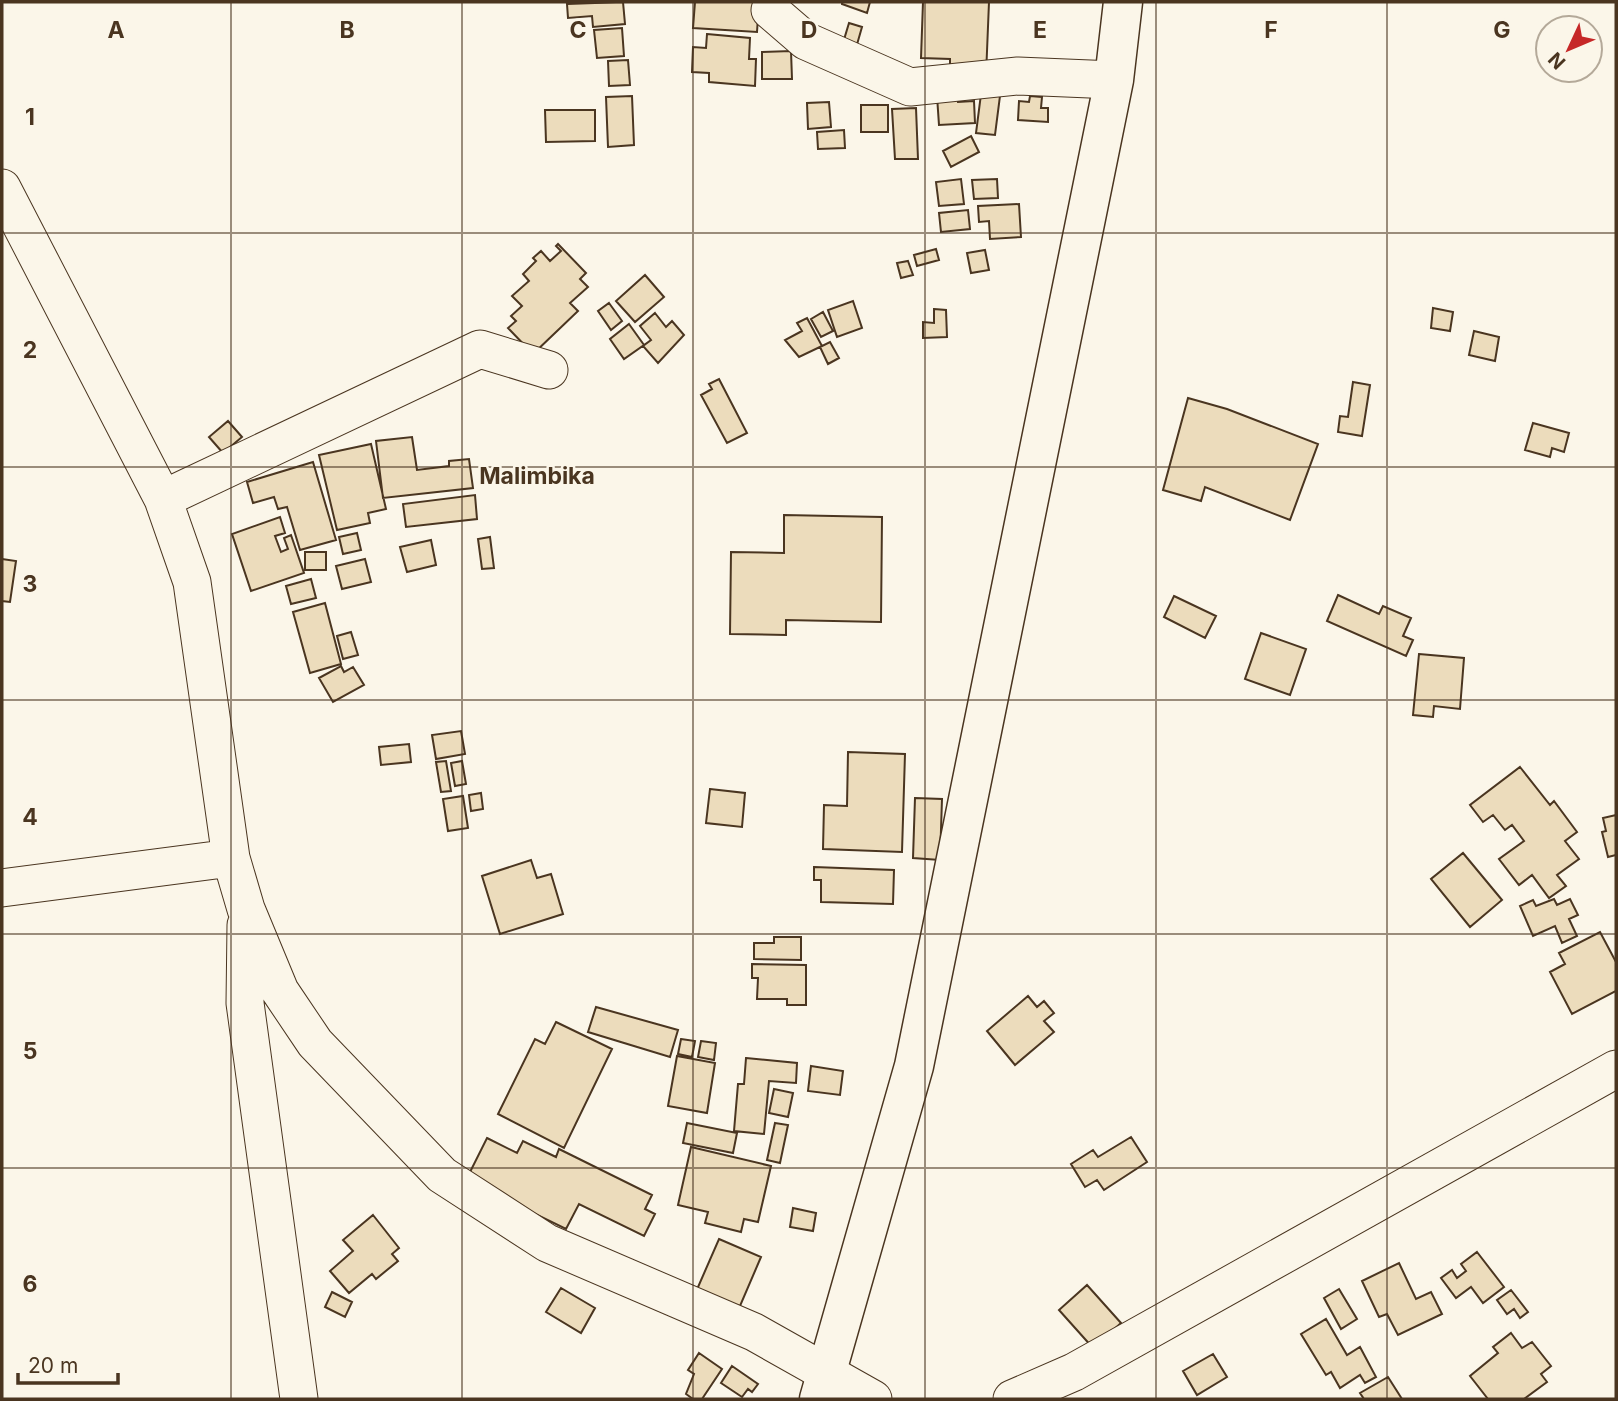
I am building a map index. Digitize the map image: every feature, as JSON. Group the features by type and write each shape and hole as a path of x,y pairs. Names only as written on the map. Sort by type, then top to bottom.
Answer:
{"main road":[{"path":"824,1386 914,1066 1114,80 1123,2"}],"street":[{"path":"770,10 806,41 910,87 1018,76 1114,80"},
{"path":"2,188 163,499 192,582 231,858 246,909 280,991 315,1043 442,1175 547,1243 754,1332 824,1386 873,1399"},
{"path":"163,499 480,349 549,370"},
{"path":"2,888 231,858"},
{"path":"246,909 244,1003 299,1399"},
{"path":"1012,1399 1074,1372 1616,1069"}],"building":[{"path":"623,2 625,24 593,27 592,16 568,18 567,4"},
{"path":"695,2 759,2 757,32 693,28"},
{"path":"842,2 870,2 867,13"},
{"path":"923,2 989,2 986,76 950,74 950,59 921,58"},
{"path":"849,23 862,27 856,48 843,43"},
{"path":"622,28 624,56 597,58 594,30"},
{"path":"707,34 750,38 749,59 756,59 755,86 709,82 709,73 692,72 693,47 706,48"},
{"path":"791,51 792,79 762,79 762,52"},
{"path":"628,60 630,85 609,86 608,61"},
{"path":"981,94 1000,96 995,135 976,133"},
{"path":"957,95 958,102 974,101 975,123 939,125 937,96"},
{"path":"632,96 634,145 608,147 606,97"},
{"path":"1030,96 1042,97 1041,108 1048,108 1048,122 1018,120 1019,101 1029,102"},
{"path":"829,102 831,127 808,129 807,103"},
{"path":"861,105 888,105 888,132 861,132"},
{"path":"916,108 918,159 895,159 892,109"},
{"path":"545,110 595,110 595,141 546,142"},
{"path":"844,130 845,148 818,149 817,132"},
{"path":"971,136 979,152 951,167 943,151"},
{"path":"961,179 964,204 939,206 936,182"},
{"path":"997,179 998,198 974,199 972,180"},
{"path":"1019,204 1021,237 990,239 989,221 979,222 978,206"},
{"path":"968,210 970,229 941,232 939,213"},
{"path":"558,244 586,273 580,279 588,287 570,303 578,311 533,354 508,328 516,321 511,316 522,306 512,296 529,281 523,274 536,261 533,258 541,251 550,261 561,251 556,246"},
{"path":"936,249 939,260 917,266 914,255"},
{"path":"985,250 989,270 971,273 967,253"},
{"path":"908,261 913,275 901,278 897,263"},
{"path":"645,275 664,297 635,322 616,301"},
{"path":"853,301 862,328 837,337 828,310"},
{"path":"609,303 622,321 611,330 598,311"},
{"path":"1433,308 1453,312 1450,331 1431,328"},
{"path":"934,309 946,310 947,337 923,338 923,322 934,323"},
{"path":"823,312 833,331 821,337 811,319"},
{"path":"655,313 666,327 672,321 684,335 658,363 643,346 651,340 640,326"},
{"path":"807,318 822,346 799,357 785,340 802,331 797,323"},
{"path":"629,324 644,345 624,359 610,339"},
{"path":"1474,331 1499,337 1495,361 1469,355"},
{"path":"830,342 839,358 828,364 820,347"},
{"path":"719,379 747,433 727,443 701,395 712,389 709,384"},
{"path":"1353,382 1370,385 1362,436 1338,432 1340,416 1348,417"},
{"path":"1188,398 1227,409 1318,444 1290,520 1205,487 1201,501 1163,490"},
{"path":"228,421 242,437 223,453 209,437"},
{"path":"1533,423 1569,433 1564,452 1552,448 1550,457 1525,450"},
{"path":"412,437 417,470 449,466 449,461 469,459 473,488 383,498 376,441"},
{"path":"371,444 386,509 368,513 370,523 337,530 319,455"},
{"path":"313,462 336,540 300,550 287,507 278,509 274,497 253,503 247,482"},
{"path":"475,495 477,519 406,527 403,504"},
{"path":"784,515 882,517 881,622 786,620 786,635 730,634 731,552 784,553"},
{"path":"280,517 285,533 275,536 281,552 288,549 284,538 291,535 304,573 251,591 232,534"},
{"path":"357,533 361,550 343,554 339,537"},
{"path":"490,537 494,568 482,569 478,539"},
{"path":"431,540 436,565 407,572 400,547"},
{"path":"305,552 326,552 326,570 305,570"},
{"path":"2,559 16,561 10,602 2,601"},
{"path":"365,559 371,582 342,589 336,566"},
{"path":"311,579 316,598 291,604 286,586"},
{"path":"1338,595 1379,614 1383,606 1411,618 1403,636 1413,640 1406,656 1327,621"},
{"path":"1174,596 1216,616 1205,638 1164,617"},
{"path":"325,603 341,664 310,673 293,612"},
{"path":"351,632 358,655 343,659 337,636"},
{"path":"1261,633 1306,649 1290,695 1245,679"},
{"path":"1419,654 1464,658 1460,709 1434,706 1433,717 1413,715"},
{"path":"341,666 344,672 353,667 364,685 333,702 319,678"},
{"path":"461,731 465,754 436,759 432,735"},
{"path":"409,744 411,762 381,765 379,747"},
{"path":"848,752 905,754 902,852 823,849 824,805 847,806"},
{"path":"446,761 451,791 441,792 436,762"},
{"path":"462,761 466,784 455,786 451,763"},
{"path":"1520,767 1550,805 1554,801 1577,832 1565,841 1579,859 1557,875 1566,886 1549,898 1532,875 1519,885 1499,859 1524,841 1512,825 1505,830 1493,815 1483,822 1470,805"},
{"path":"710,789 745,793 742,827 706,823"},
{"path":"481,793 483,809 471,811 469,795"},
{"path":"463,796 468,828 448,831 443,799"},
{"path":"915,798 942,799 940,860 913,858"},
{"path":"1616,815 1616,855 1608,857 1602,832 1606,831 1603,818"},
{"path":"1463,853 1502,900 1470,927 1431,879"},
{"path":"531,860 537,878 551,874 563,914 500,934 482,876"},
{"path":"814,867 894,870 893,904 821,902 821,880 814,880"},
{"path":"1554,899 1557,905 1570,899 1578,915 1569,919 1577,936 1562,943 1555,926 1533,936 1520,906 1533,900 1536,906"},
{"path":"1600,932 1616,962 1616,991 1572,1014 1550,972 1565,964 1559,953"},
{"path":"774,937 801,937 801,960 754,959 754,943 774,943"},
{"path":"752,964 806,965 806,1005 787,1005 787,999 757,999 758,978 752,978"},
{"path":"1028,996 1037,1007 1044,1001 1054,1013 1044,1021 1054,1032 1015,1065 987,1031"},
{"path":"596,1007 678,1030 670,1057 588,1032"},
{"path":"556,1022 612,1049 564,1148 498,1114 535,1039 545,1044"},
{"path":"681,1039 695,1041 692,1057 678,1054"},
{"path":"701,1041 716,1043 714,1060 698,1057"},
{"path":"677,1056 715,1063 707,1113 668,1106"},
{"path":"746,1058 797,1063 796,1083 769,1081 764,1134 734,1131 738,1084 744,1084"},
{"path":"811,1066 843,1071 840,1095 808,1091"},
{"path":"774,1089 793,1093 788,1117 769,1113"},
{"path":"687,1123 737,1133 733,1153 683,1143"},
{"path":"775,1123 788,1125 780,1163 767,1160"},
{"path":"1131,1137 1147,1162 1104,1190 1097,1180 1085,1187 1071,1164 1093,1150 1098,1157"},
{"path":"487,1138 517,1153 523,1141 556,1157 559,1149 652,1195 645,1209 655,1214 644,1236 579,1204 566,1229 466,1180"},
{"path":"691,1147 771,1166 758,1222 744,1219 741,1232 705,1223 708,1212 678,1205"},
{"path":"793,1208 816,1213 813,1231 790,1227"},
{"path":"373,1215 399,1248 392,1254 398,1261 376,1279 372,1274 349,1293 330,1271 353,1251 343,1240"},
{"path":"719,1239 761,1257 737,1313 695,1294"},
{"path":"1477,1252 1504,1287 1483,1303 1471,1287 1456,1298 1441,1278 1452,1270 1457,1278 1466,1271 1461,1264"},
{"path":"1399,1263 1416,1299 1431,1292 1442,1314 1398,1335 1387,1314 1379,1317 1362,1281"},
{"path":"1087,1285 1121,1323 1093,1348 1059,1310"},
{"path":"561,1288 595,1308 581,1333 546,1312"},
{"path":"1339,1289 1357,1319 1341,1329 1324,1298"},
{"path":"1511,1290 1528,1312 1520,1318 1514,1309 1507,1314 1497,1300"},
{"path":"332,1292 352,1302 345,1317 325,1307"},
{"path":"1326,1319 1347,1355 1360,1347 1376,1377 1365,1383 1360,1375 1340,1388 1331,1372 1326,1375 1301,1334"},
{"path":"1511,1333 1522,1348 1532,1342 1551,1366 1541,1374 1547,1382 1524,1399 1488,1399 1470,1376 1498,1353 1493,1347"},
{"path":"699,1353 722,1369 702,1399 693,1399 686,1394 694,1374 688,1370"},
{"path":"1213,1354 1227,1377 1197,1395 1183,1371"},
{"path":"732,1366 758,1384 752,1392 748,1389 742,1397 721,1383"},
{"path":"1388,1377 1402,1399 1364,1399 1360,1393"}],"district":[{"name":"Malimbika","path":"537,476"}]}
